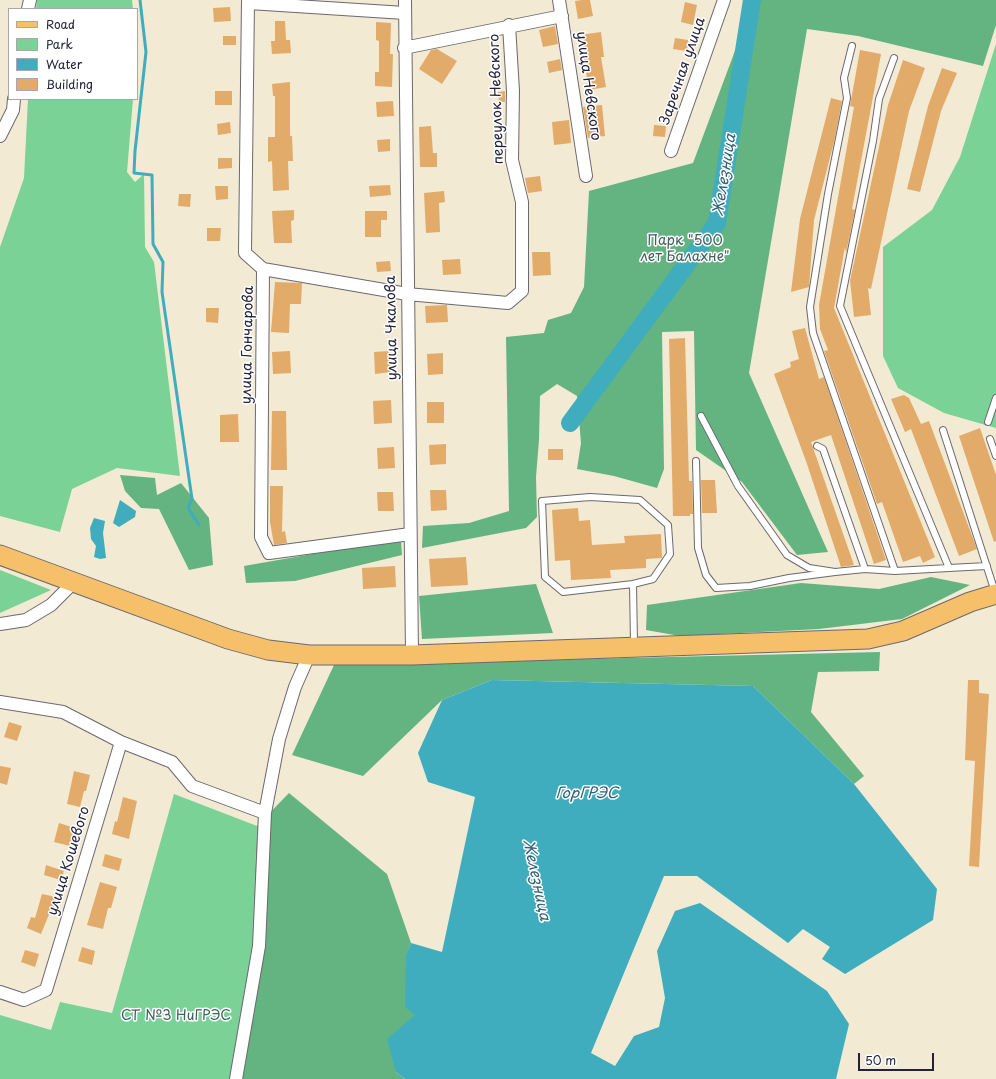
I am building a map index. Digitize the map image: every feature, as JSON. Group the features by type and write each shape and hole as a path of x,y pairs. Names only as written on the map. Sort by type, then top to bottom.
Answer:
{"main road":[{"path":"0,555 228,639 268,650 309,655 412,655 868,639 903,631 970,602 996,594"}],"street":[{"name":"улица Чкалова","path":"404,0 412,655"},
{"name":"улица Невского","path":"559,0 586,176"},
{"name":"Заречная улица","path":"671,151 724,0"},
{"path":"249,2 405,13"},
{"name":"улица Гончарова","path":"249,2 245,253 263,269 261,537 269,553 410,534"},
{"name":"переулок Невского","path":"404,48 509,25 562,16"},
{"name":"переулок Невского","path":"263,269 407,294 508,303 522,291 522,202 512,160 513,91 509,25"},
{"path":"0,136 13,110 14,100"},
{"path":"0,624 26,620 51,605 73,583"},
{"path":"236,1079 259,946 265,813 279,739 295,687 309,655"},
{"path":"0,702 63,712 121,742 172,762 192,786 265,813"},
{"name":"улица Кошевого","path":"0,992 24,1000 46,990 121,742"}],"lane":[{"path":"852,46 844,78 846,98 828,194 810,307 813,333 895,571"},
{"path":"894,58 879,99 873,141 840,306 949,568"},
{"path":"988,422 996,398"},
{"path":"701,416 738,486 787,555 809,568 835,572"},
{"path":"942,430 996,594"},
{"path":"990,439 996,456"},
{"path":"817,446 823,449 864,569"},
{"path":"696,461 698,548 706,575 716,588 750,586 789,578 864,569 895,571 987,566"},
{"path":"590,497 640,500 668,525 670,554 654,579 633,584 563,592 545,577 542,501 590,497"},
{"path":"633,584 634,648"}],"green space":[{"path":"37,0 132,0 133,8 36,8"},
{"name":"Парк \"500 лет Балахне\"","path":"754,0 996,0 996,25 983,66 858,36 807,29 749,373 828,552 797,555 742,482 696,450 694,331 662,332 664,469 657,488 614,476 577,469 581,443 577,396 557,384 540,396 536,477 537,517 526,528 422,548 423,526 469,523 509,511 506,337 544,333 548,320 571,313 584,287 589,191 693,163"},
{"path":"996,44 996,428 944,413 898,388 883,356 883,247 932,210 960,157"},
{"path":"28,100 133,100 127,172 135,182 144,174 145,247 154,262 180,476 117,468 72,489 60,532 0,516 0,247 24,178"},
{"path":"120,475 155,478 157,495 181,483 209,518 213,565 189,570 159,509 141,508 125,491"},
{"path":"401,540 402,555 295,581 246,583 244,566"},
{"path":"0,570 51,590 0,613"},
{"path":"931,577 970,585 902,619 819,629 680,636 646,630 647,605 801,583 879,589"},
{"path":"536,584 553,633 422,639 419,596"},
{"path":"880,652 879,671 818,672 811,712 864,776 854,784 753,686 492,680 442,700 363,776 292,755 334,665"},
{"path":"289,793 387,874 411,943 406,956 415,1015 396,1072 405,1079 230,1079 252,947 257,826"},
{"name":"СТ №3 НиГРЭС","path":"174,794 257,826 252,947 230,1079 0,1079 0,1015 51,1030 60,1002 112,1013"}],"water":[{"path":"120,500 136,511 135,517 119,527 113,523"},
{"path":"94,518 105,521 103,533 106,558 100,559 94,557 96,546 91,539 90,528"},
{"name":"ГорГРЭС","path":"492,680 753,686 854,784 937,889 933,920 845,974 822,959 830,947 803,929 788,943 697,876 664,876 591,1053 615,1066 634,1036 659,1027 665,998 657,951 675,911 700,903 827,991 849,1024 836,1079 405,1079 396,1072 387,1039 415,1015 405,1007 406,955 411,943 442,952 475,797 428,782 418,753 442,700"}],"building":[{"path":"590,0 593,16 578,19 575,1"},
{"path":"685,2 697,5 693,25 681,22"},
{"path":"230,7 231,21 214,22 213,8"},
{"path":"275,21 285,21 286,40 290,40 291,53 272,54 271,41 275,41"},
{"path":"376,22 391,23 390,54 393,54 392,87 375,86 375,72 379,72 379,41 376,40"},
{"path":"555,26 558,44 543,47 539,30"},
{"path":"601,32 604,57 601,57 606,87 589,90 580,35"},
{"path":"223,36 236,36 236,45 223,45"},
{"path":"675,38 688,40 687,51 673,49"},
{"path":"437,49 457,61 442,84 419,69 431,50"},
{"path":"860,50 881,54 852,209 855,210 846,253 845,247 834,308 935,557 923,563 920,556 903,562 882,502 877,504 824,351 828,350 820,329 819,305 854,107 850,106"},
{"path":"560,59 562,70 549,73 547,62"},
{"path":"903,60 925,68 909,111 871,289 868,288 871,315 854,317 850,281 888,105"},
{"path":"942,68 957,73 941,111 920,192 907,189 928,106"},
{"path":"290,82 290,136 292,136 293,161 288,161 289,190 273,191 272,161 268,162 268,137 275,137 275,96 273,96 272,84"},
{"path":"215,91 232,91 232,105 215,105"},
{"path":"505,91 505,102 499,102 498,92"},
{"path":"831,98 842,101 834,142 814,220 809,287 791,292 800,219"},
{"path":"393,101 394,116 377,117 376,102"},
{"path":"602,105 605,136 588,138 583,107"},
{"path":"569,120 571,143 554,145 552,122"},
{"path":"230,122 231,133 218,135 217,124"},
{"path":"654,125 666,126 665,137 653,136"},
{"path":"431,126 433,153 437,153 437,167 420,167 419,127"},
{"path":"390,139 390,151 378,152 377,140"},
{"path":"218,158 232,158 232,168 218,169"},
{"path":"540,176 542,191 528,193 525,178"},
{"path":"390,185 391,195 370,197 369,186"},
{"path":"215,186 228,186 228,199 216,200"},
{"path":"444,191 445,202 439,203 440,232 426,233 424,193"},
{"path":"179,194 191,194 190,207 178,206"},
{"path":"294,210 294,220 291,221 292,243 274,243 272,211"},
{"path":"365,211 387,211 387,220 381,220 381,237 365,237"},
{"path":"207,228 221,228 220,241 207,241"},
{"path":"532,252 550,252 551,275 533,276"},
{"path":"460,259 461,274 443,275 442,260"},
{"path":"390,261 391,271 377,272 376,262"},
{"path":"275,282 302,283 301,304 290,304 289,333 271,332"},
{"path":"447,305 448,322 426,323 425,306"},
{"path":"206,308 219,308 218,323 206,322"},
{"path":"805,328 819,379 824,377 886,560 874,564 831,435 811,442 854,565 841,567 807,464 774,374 791,367 790,362 799,359 792,331"},
{"path":"685,338 689,481 692,481 693,514 690,514 690,516 673,516 669,339"},
{"path":"290,351 291,373 273,374 272,352"},
{"path":"389,351 391,372 375,374 374,352"},
{"path":"443,353 443,374 428,375 427,354"},
{"path":"904,395 909,398 921,424 929,421 977,549 959,556 911,429 905,432 891,399"},
{"path":"391,400 392,423 374,424 373,401"},
{"path":"427,402 444,402 444,423 427,423"},
{"path":"272,411 286,411 287,470 271,470"},
{"path":"238,414 239,442 220,442 220,415"},
{"path":"980,428 996,475 996,541 994,542 959,436"},
{"path":"446,444 446,464 430,465 429,445"},
{"path":"394,447 395,468 378,469 377,448"},
{"path":"548,449 563,449 563,460 548,460"},
{"path":"701,480 715,480 717,513 702,513"},
{"path":"270,486 283,486 282,532 285,531 287,543 274,545 270,522"},
{"path":"430,490 446,490 447,510 431,511"},
{"path":"377,492 393,492 394,511 378,511"},
{"path":"578,508 579,521 590,520 592,545 625,543 624,536 661,534 662,558 646,559 646,568 610,570 611,578 571,580 570,560 555,561 552,510"},
{"path":"466,557 468,585 431,587 429,559"},
{"path":"395,566 396,587 363,589 362,568"},
{"path":"968,680 979,680 979,693 989,694 979,867 969,866 975,761 965,760"},
{"path":"9,722 22,726 17,741 4,737"},
{"path":"0,766 11,768 7,785 0,783"},
{"path":"74,771 90,775 80,807 67,804"},
{"path":"123,797 137,801 129,839 112,834 115,821 117,822"},
{"path":"59,823 75,828 70,846 54,842"},
{"path":"105,854 122,859 119,871 102,866"},
{"path":"46,865 64,871 61,880 44,875"},
{"path":"100,882 117,887 111,908 108,908 103,929 87,925"},
{"path":"42,894 56,897 53,912 50,912 41,934 27,928 31,917 35,918"},
{"path":"82,947 95,951 92,965 78,961"},
{"path":"25,950 39,954 35,967 21,962"}],"waterway":[{"path":"140,0 146,52 134,173 152,175 153,244 163,262 162,292 192,499 188,508 199,525"},
{"name":"Железница","path":"570,423 717,223 752,0"}]}
